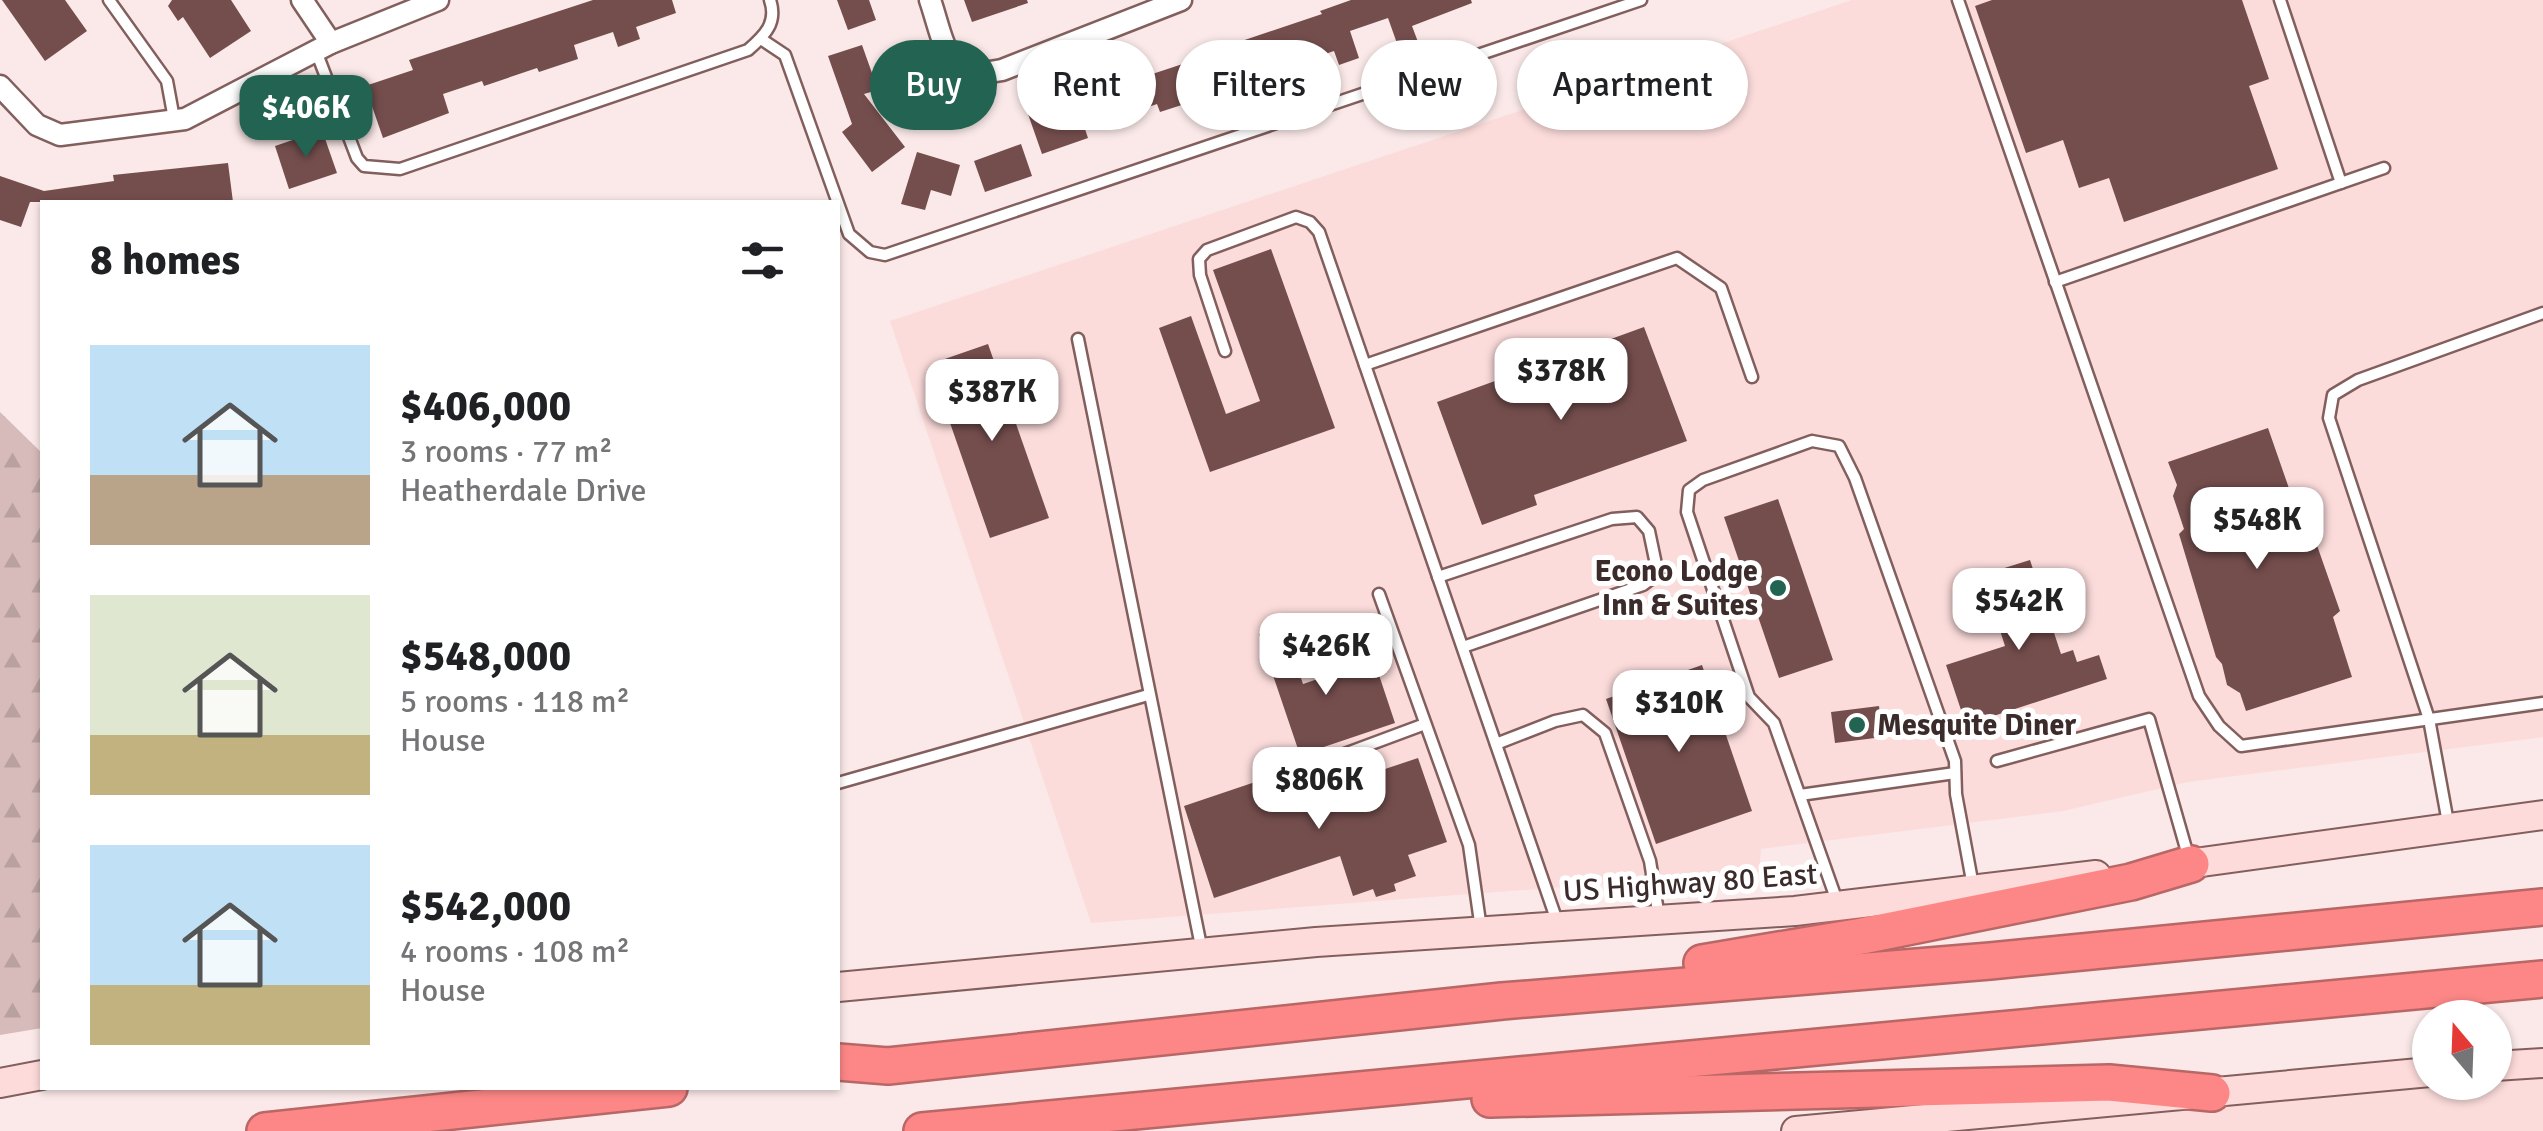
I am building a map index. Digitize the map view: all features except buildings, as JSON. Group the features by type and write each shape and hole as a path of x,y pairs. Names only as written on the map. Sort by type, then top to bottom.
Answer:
{"highway":[{"path":"1610,991 1708,961 1882,932 2131,882 2191,864"},
{"path":"840,1070 1610,991 1990,961 2543,907"},
{"path":"922,1131 2543,979"},
{"path":"840,1062 888,1066"},
{"path":"1379,1088 1467,1099 2109,1084 2212,1093"},
{"path":"265,1131 650,1090"}],"main road":[{"name":"US Highway 80 East","path":"840,987 1202,952 1838,905 2191,864 2543,815"},
{"path":"2512,1065 2543,1062"},
{"path":"1796,1131 1896,1126 2412,1074"},
{"path":"0,1083 40,1075"}],"street":[{"path":"302,0 324,47"},
{"path":"0,86 37,125 60,134 174,120 324,47 438,0"},
{"path":"930,0 950,56 968,73 980,75 1002,70 1181,0"}],"lane":[{"path":"108,0 167,82 174,120"},
{"path":"324,47 357,158 364,166 400,169 748,50 770,27 774,10 770,0"},
{"path":"840,209 849,234 870,252 885,255 1641,0"},
{"path":"1958,0 2199,696 2219,726 2241,746 2543,703"},
{"path":"2280,0 2340,183"},
{"path":"761,38 784,55 837,200"},
{"path":"2055,282 2384,168"},
{"path":"1225,351 1200,275 1199,259 1206,250 1296,218 1310,222 1319,232 1559,925"},
{"path":"1365,365 1677,258 1721,288 1752,377"},
{"path":"2449,829 2429,719 2330,418 2334,395 2358,380 2543,314"},
{"path":"1078,340 1202,952"},
{"path":"1838,905 1774,722 1749,697 1688,512 1689,490 1703,480 1812,441 1839,446 1855,478 1955,761 1956,794 1974,888"},
{"path":"1438,577 1612,519 1637,518 1649,531 1658,574 1643,586 1462,647"},
{"path":"1379,594 1469,845 1482,930"},
{"path":"840,782 1148,694"},
{"path":"1496,744 1555,721 1583,715 1605,733 1650,862 1659,919"},
{"path":"1997,761 2149,719 2191,864"},
{"path":"1339,756 1426,724"},
{"path":"1800,796 1955,773"}],"shaded area":[{"path":"1852,0 2543,0 2543,737 2188,782 2063,811 1761,849 1759,872 1091,923 890,321 1462,130 1497,130 1497,118 1517,112 1517,130 1748,130 1748,40 1732,40"},
{"path":"2543,1077 2543,1131 1948,1131 2412,1089 2412,1100 2512,1100 2512,1080"}],"green space":[{"path":"0,412 40,451 40,1028 0,1035"}],"place":[{"name":"Econo Lodge Inn & Suites","path":"1778,588"},
{"name":"Mesquite Diner","path":"1857,725"}]}
